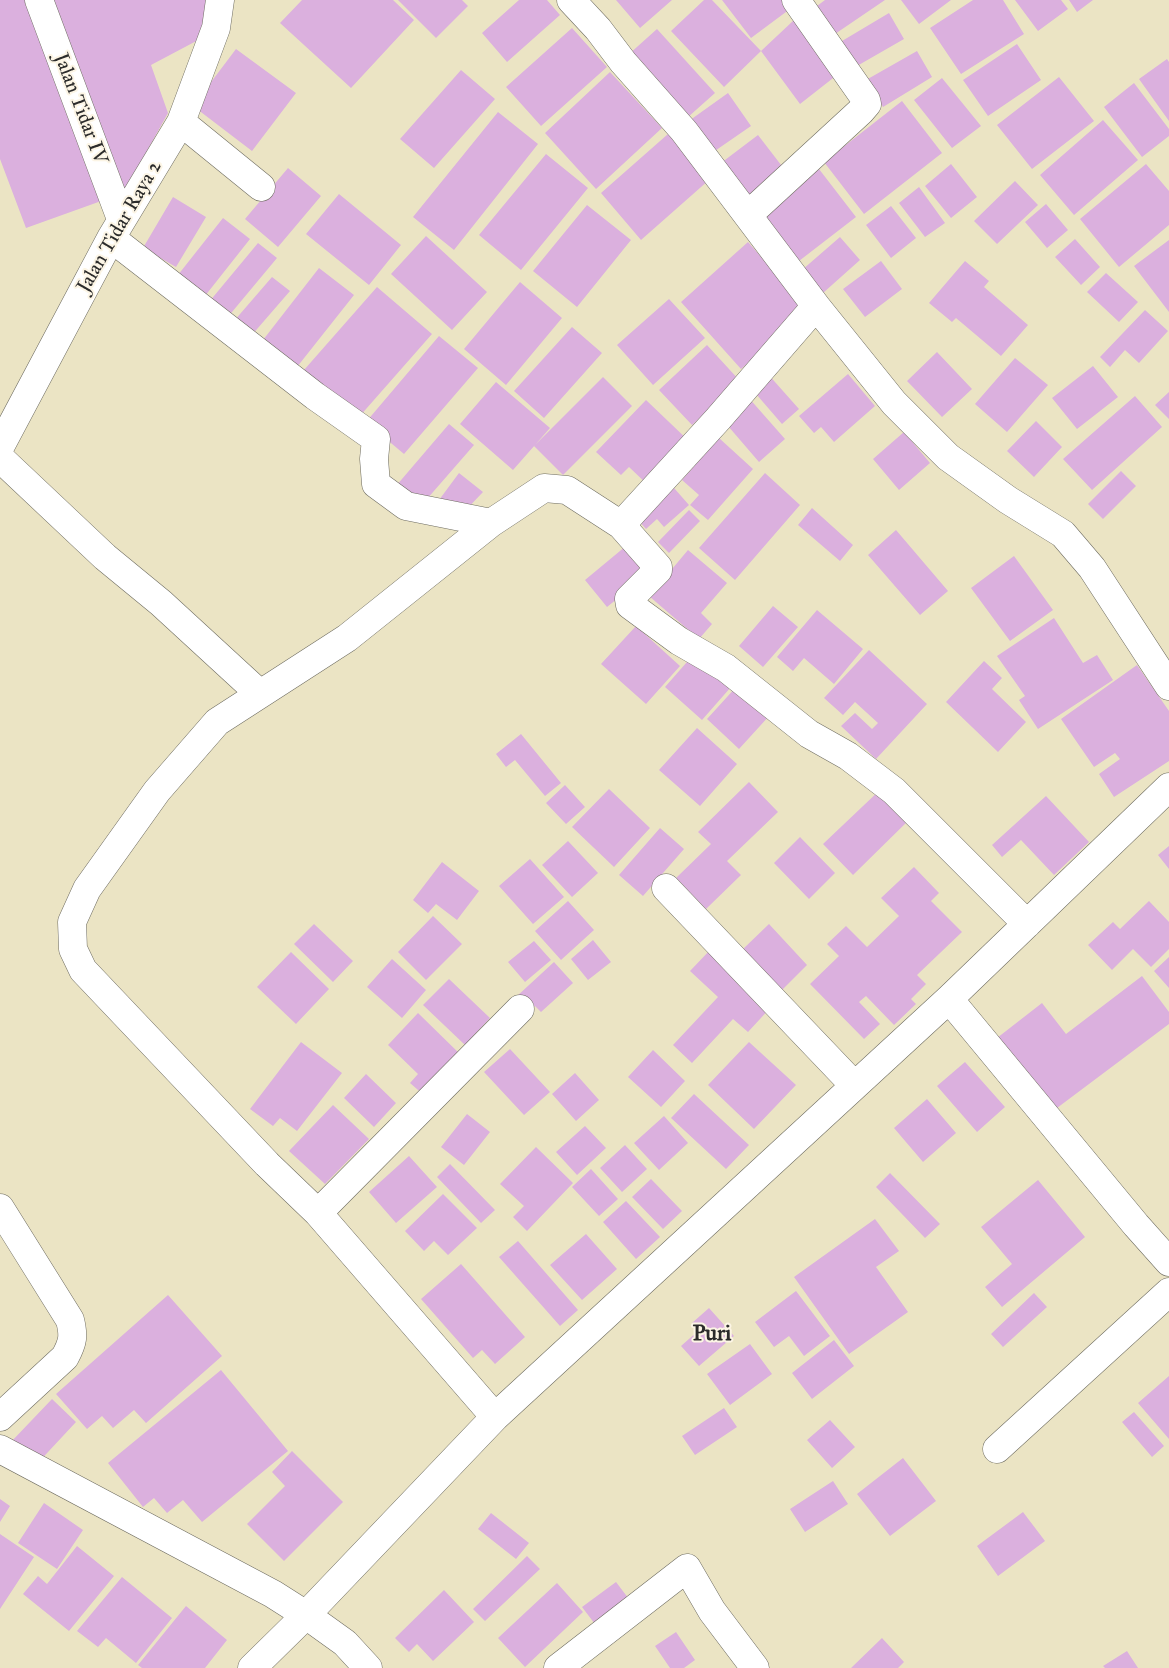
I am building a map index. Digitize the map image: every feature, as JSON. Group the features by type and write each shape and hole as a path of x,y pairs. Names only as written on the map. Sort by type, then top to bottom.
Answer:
{"street":[{"name":"Jalan Tidar IV","path":"39,0 116,228"},
{"name":"Jalan Tidar Raya 2","path":"0,447 116,228 181,122 216,28 220,0"},
{"path":"572,0 593,23 623,62 684,131 816,306 894,403 948,457 1008,500 1063,534 1092,568 1169,686"},
{"path":"748,215 867,104 796,0"},
{"path":"181,122 261,187"},
{"path":"116,228 315,396 376,439 374,459 376,484 406,506 491,523"},
{"path":"621,525 718,419 816,306"},
{"path":"0,458 106,557 161,602 260,694"},
{"path":"496,1417 318,1213 267,1164 84,970 73,949 72,922 87,889 157,791 217,722 347,638 491,523 544,488 567,490 621,525 658,567 658,570 629,599 630,605 679,641 726,668 809,734 848,756 894,791 1027,924"},
{"path":"252,1668 306,1615 496,1417 949,999 1169,787"},
{"path":"666,888 854,1086"},
{"path":"949,999 1136,1226 1169,1262"},
{"path":"318,1213 520,1009"},
{"path":"0,1208 70,1320 73,1334 72,1344 65,1357 0,1417"},
{"path":"997,1448 1169,1292"},
{"path":"0,1449 273,1594 306,1615 345,1644 368,1668"},
{"path":"558,1668 687,1568 712,1610 755,1668"}],"building":[{"path":"0,0 29,0 104,200 26,228 0,159"},
{"path":"46,0 209,0 202,38 151,65 168,113 121,198"},
{"path":"302,0 393,0 414,20 351,88 280,23"},
{"path":"398,0 462,0 468,6 436,38"},
{"path":"519,0 547,0 560,15 507,62 482,33"},
{"path":"616,0 672,0 640,28"},
{"path":"704,0 712,0 761,51 724,87 671,31"},
{"path":"722,0 783,0 790,9 751,38"},
{"path":"825,0 885,0 835,34 817,6"},
{"path":"901,0 951,0 919,24"},
{"path":"973,0 1003,0 1024,34 961,74 930,28"},
{"path":"1015,0 1061,0 1068,9 1038,31"},
{"path":"1069,0 1093,0 1077,12"},
{"path":"889,13 904,39 857,66 842,41"},
{"path":"794,20 837,75 800,104 761,51"},
{"path":"572,28 607,67 541,126 506,87"},
{"path":"657,29 715,93 687,118 628,55"},
{"path":"1017,44 1041,80 988,116 963,80"},
{"path":"236,49 296,93 252,151 193,106"},
{"path":"917,51 932,77 883,107 866,80"},
{"path":"1167,59 1169,62 1169,121 1139,79"},
{"path":"461,70 495,99 434,168 400,139"},
{"path":"610,72 662,128 596,189 545,133"},
{"path":"1059,77 1094,121 1032,169 997,125"},
{"path":"942,78 981,126 952,148 914,100"},
{"path":"1134,83 1169,129 1169,136 1142,157 1104,107"},
{"path":"728,93 751,126 709,155 686,123"},
{"path":"902,101 942,153 864,214 824,162"},
{"path":"498,112 538,144 454,250 413,217"},
{"path":"1103,120 1138,160 1074,215 1040,175"},
{"path":"668,134 709,180 641,240 601,193"},
{"path":"758,135 788,174 751,202 721,163"},
{"path":"546,154 588,188 521,270 479,235"},
{"path":"951,164 977,197 951,218 925,186"},
{"path":"1146,164 1169,191 1169,225 1119,267 1080,219"},
{"path":"288,168 321,196 278,247 245,219"},
{"path":"819,169 856,217 799,261 762,214"},
{"path":"1015,181 1038,205 997,244 974,221"},
{"path":"919,187 945,223 925,237 899,203"},
{"path":"339,194 401,245 369,285 306,234"},
{"path":"173,197 206,217 176,267 143,248"},
{"path":"1046,204 1068,230 1047,248 1025,222"},
{"path":"587,205 631,240 577,307 533,271"},
{"path":"891,206 916,238 891,258 866,225"},
{"path":"223,218 250,239 201,301 174,280"},
{"path":"426,236 487,292 452,330 391,274"},
{"path":"840,237 860,260 823,293 802,270"},
{"path":"1075,239 1100,267 1081,285 1055,257"},
{"path":"1169,240 1169,312 1134,266"},
{"path":"748,242 808,310 741,369 681,302"},
{"path":"258,243 277,258 227,318 209,302"},
{"path":"881,261 902,289 865,317 843,289"},
{"path":"965,261 989,281 984,287 1028,325 1001,356 956,318 952,322 929,303"},
{"path":"319,268 354,295 297,367 263,340"},
{"path":"1106,273 1138,302 1119,322 1087,292"},
{"path":"272,277 290,291 251,336 234,321"},
{"path":"520,282 562,318 506,385 464,349"},
{"path":"377,287 432,334 359,417 304,370"},
{"path":"669,299 705,338 653,385 617,345"},
{"path":"1145,310 1168,331 1139,363 1125,350 1110,367 1100,357"},
{"path":"572,327 602,353 544,418 514,391"},
{"path":"439,336 478,368 404,454 366,422"},
{"path":"707,345 740,381 692,425 659,390"},
{"path":"937,352 972,389 942,417 907,381"},
{"path":"1015,358 1048,385 1007,432 975,404"},
{"path":"1093,366 1118,397 1077,429 1052,398"},
{"path":"767,373 799,409 782,424 750,387"},
{"path":"848,374 875,406 834,442 821,427 814,433 799,416"},
{"path":"603,377 632,406 563,475 534,446"},
{"path":"496,382 550,428 513,470 460,424"},
{"path":"1169,392 1169,419 1155,405"},
{"path":"1135,396 1162,427 1092,490 1063,459"},
{"path":"748,397 785,439 759,462 722,419"},
{"path":"646,400 691,443 649,486 629,467 621,475 596,452"},
{"path":"1036,421 1062,447 1034,477 1007,451"},
{"path":"449,424 474,445 420,507 396,486"},
{"path":"904,432 930,463 899,490 873,459"},
{"path":"719,438 753,469 708,520 690,505 699,495 682,480"},
{"path":"1121,471 1136,486 1103,519 1088,504"},
{"path":"459,473 483,492 463,513 439,500"},
{"path":"765,473 800,505 735,580 699,548"},
{"path":"674,488 689,505 664,527 657,519 646,529 638,520"},
{"path":"812,508 853,545 840,561 798,525"},
{"path":"689,510 700,521 669,553 658,542"},
{"path":"896,530 948,591 920,615 868,555"},
{"path":"632,541 654,569 607,607 585,580"},
{"path":"688,550 727,583 701,613 712,624 699,639 642,590 662,581"},
{"path":"1014,556 1053,610 1010,641 971,588"},
{"path":"773,606 798,627 763,667 739,646"},
{"path":"817,610 863,649 834,684 804,658 793,671 777,657"},
{"path":"1054,618 1083,663 1097,655 1113,680 1038,729 1019,700 1025,696 997,656"},
{"path":"636,626 680,666 646,704 601,664"},
{"path":"869,650 927,704 876,759 841,726 855,713 872,729 878,723 855,702 843,715 824,698"},
{"path":"694,654 731,687 702,720 665,687"},
{"path":"984,661 1002,678 992,689 1026,722 998,752 946,702"},
{"path":"1137,665 1169,711 1169,761 1114,797 1099,774 1120,759 1115,753 1094,767 1061,719"},
{"path":"737,686 770,715 739,749 707,719"},
{"path":"697,728 737,764 700,806 659,770"},
{"path":"521,734 561,783 545,796 515,760 506,767 496,754"},
{"path":"749,782 778,812 727,861 741,875 706,909 676,878 711,844 698,832"},
{"path":"565,785 585,807 566,824 546,803"},
{"path":"882,788 911,818 853,875 823,844"},
{"path":"609,789 650,828 614,867 572,827"},
{"path":"1046,796 1089,842 1054,875 1021,840 1002,857 992,845"},
{"path":"660,828 684,849 643,896 619,875"},
{"path":"800,837 835,873 809,899 774,863"},
{"path":"568,841 598,873 572,897 542,865"},
{"path":"1169,846 1169,869 1158,855"},
{"path":"530,859 564,897 533,924 499,886"},
{"path":"442,862 479,891 457,920 436,904 428,913 413,900"},
{"path":"914,867 939,893 931,901 962,932 917,975 926,984 911,999 916,1004 894,1025 866,996 859,1002 880,1024 864,1039 810,984 839,956 827,944 846,926 867,947 899,916 881,898"},
{"path":"568,901 594,930 561,960 535,931"},
{"path":"1149,901 1169,922 1169,949 1151,967 1133,949 1112,970 1088,945 1113,922 1120,929"},
{"path":"433,916 462,944 426,980 398,952"},
{"path":"314,924 353,961 333,982 294,944"},
{"path":"769,924 807,965 781,991 742,950"},
{"path":"593,940 611,962 588,980 571,959"},
{"path":"534,941 551,960 525,982 508,962"},
{"path":"711,949 772,1006 748,1032 733,1019 692,1063 673,1045 718,997 690,971"},
{"path":"291,952 329,989 296,1024 257,987"},
{"path":"1169,957 1169,988 1154,971"},
{"path":"392,959 426,990 402,1018 367,987"},
{"path":"554,962 573,983 541,1012 535,1006 529,1012 516,997"},
{"path":"1142,976 1169,1012 1169,1024 1053,1111 997,1038 1042,1003 1066,1034"},
{"path":"449,979 490,1018 465,1045 423,1005"},
{"path":"418,1013 463,1057 425,1096 410,1083 418,1074 388,1045"},
{"path":"301,1042 342,1073 297,1131 280,1118 273,1126 250,1109"},
{"path":"749,1042 796,1085 754,1129 708,1085"},
{"path":"510,1049 550,1092 524,1115 484,1072"},
{"path":"653,1050 685,1081 661,1107 628,1077"},
{"path":"965,1062 1005,1107 977,1132 937,1086"},
{"path":"575,1073 599,1100 576,1121 552,1094"},
{"path":"366,1074 396,1103 374,1127 344,1098"},
{"path":"694,1094 749,1145 726,1169 671,1118"},
{"path":"927,1099 956,1133 923,1162 894,1128"},
{"path":"333,1105 369,1139 325,1184 289,1151"},
{"path":"467,1114 490,1132 464,1165 441,1147"},
{"path":"664,1116 688,1143 659,1170 634,1143"},
{"path":"585,1126 606,1148 577,1175 556,1152"},
{"path":"625,1145 647,1169 622,1192 600,1168"},
{"path":"536,1147 573,1183 527,1231 513,1217 524,1206 500,1184"},
{"path":"409,1156 437,1187 396,1223 369,1192"},
{"path":"450,1164 495,1210 481,1223 437,1177"},
{"path":"591,1169 618,1199 599,1216 572,1187"},
{"path":"890,1173 940,1224 925,1238 876,1187"},
{"path":"651,1179 682,1211 663,1229 632,1197"},
{"path":"1038,1180 1085,1237 1002,1307 985,1287 1012,1264 981,1227"},
{"path":"443,1194 477,1228 448,1255 434,1241 424,1251 405,1231"},
{"path":"626,1201 660,1237 636,1259 603,1222"},
{"path":"875,1219 899,1251 876,1267 908,1312 849,1354 794,1277"},
{"path":"586,1234 617,1269 582,1300 550,1265"},
{"path":"518,1241 578,1310 560,1326 499,1257"},
{"path":"461,1264 525,1337 495,1364 482,1350 473,1358 421,1299"},
{"path":"796,1291 830,1336 804,1356 789,1336 774,1347 755,1322"},
{"path":"1034,1293 1047,1307 1003,1347 991,1334"},
{"path":"168,1295 222,1356 146,1423 134,1410 113,1428 102,1416 87,1429 56,1394"},
{"path":"709,1308 734,1336 699,1366 681,1346 698,1331 692,1323"},
{"path":"834,1340 854,1366 812,1399 792,1373"},
{"path":"750,1344 772,1374 730,1405 707,1374"},
{"path":"221,1370 288,1451 202,1522 183,1500 167,1513 154,1498 143,1507 108,1463"},
{"path":"1169,1376 1169,1439 1138,1403"},
{"path":"52,1399 76,1422 35,1466 10,1443"},
{"path":"724,1408 737,1427 695,1455 682,1436"},
{"path":"1134,1412 1164,1446 1152,1457 1122,1422"},
{"path":"830,1420 855,1447 832,1468 807,1440"},
{"path":"292,1451 343,1502 284,1561 247,1524 285,1486 272,1472"},
{"path":"903,1458 936,1501 890,1536 857,1494"},
{"path":"833,1481 848,1504 805,1532 790,1509"},
{"path":"0,1499 10,1506 0,1522"},
{"path":"44,1503 83,1530 57,1569 18,1543"},
{"path":"1023,1512 1045,1541 998,1576 977,1546"},
{"path":"491,1513 529,1543 516,1559 478,1529"},
{"path":"0,1534 34,1557 0,1609"},
{"path":"77,1546 114,1576 69,1631 23,1594 38,1576 47,1584"},
{"path":"527,1556 540,1569 485,1621 473,1609"},
{"path":"122,1577 172,1618 136,1663 106,1638 98,1647 77,1631"},
{"path":"616,1582 635,1607 601,1632 582,1607"},
{"path":"557,1583 583,1612 525,1667 498,1638"},
{"path":"444,1590 474,1622 433,1661 417,1644 409,1652 395,1638"},
{"path":"186,1606 227,1640 205,1668 142,1668 138,1665"},
{"path":"676,1632 695,1660 684,1668 670,1668 655,1646"},
{"path":"882,1638 904,1662 898,1668 851,1668"},
{"path":"1127,1651 1138,1668 1105,1668 1103,1666"}],"district":[{"name":"Puri","path":"712,1335"}]}
